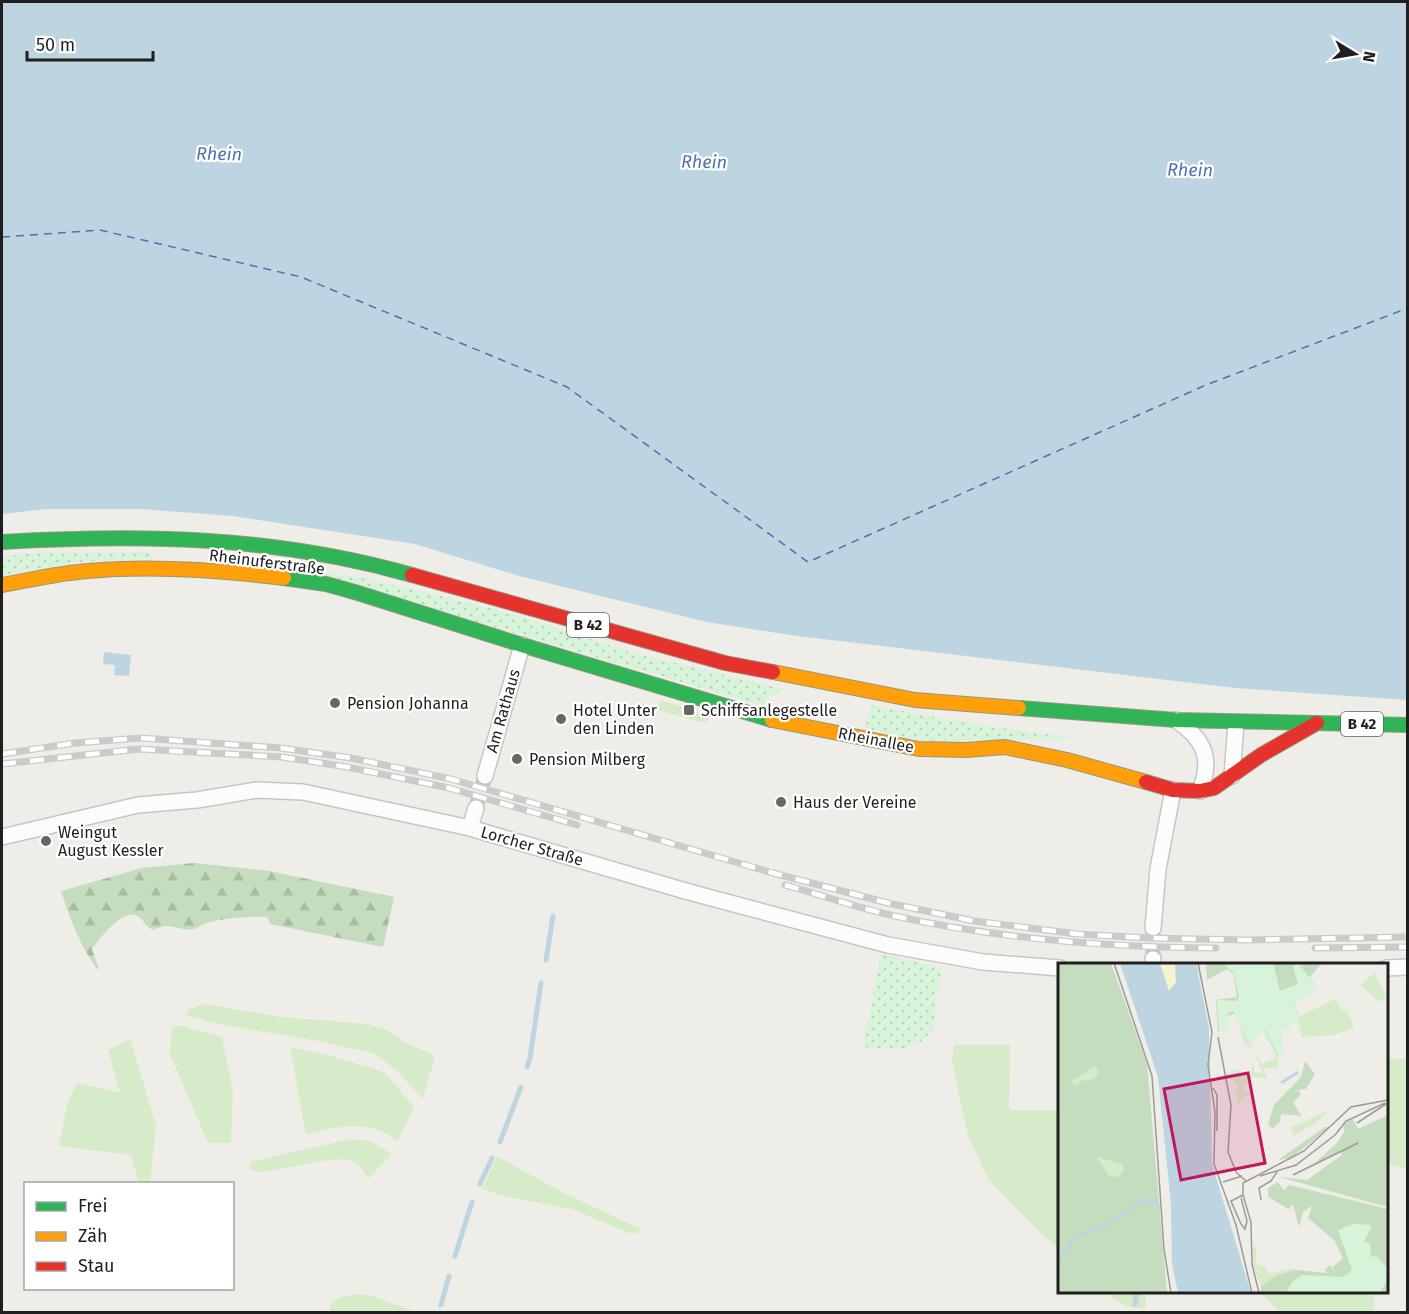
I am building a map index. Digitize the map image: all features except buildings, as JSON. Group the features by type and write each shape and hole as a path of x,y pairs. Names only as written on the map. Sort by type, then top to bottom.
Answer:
{"main road":[{"name":"B 42","path":"2,542 88,537 146,537 212,540 309,551 369,563 725,663 915,700 1176,720 1407,725"},
{"name":"Rheinuferstraße","path":"2,585 85,571 132,568 230,571 326,584 522,645"},
{"name":"Rheinallee","path":"522,645 765,718 919,749 966,750 1005,747 1067,760 1173,790 1200,791 1214,788 1269,750 1317,723"}],"street":[{"name":"Am Rathaus","path":"485,776 522,645"},
{"path":"1176,720 1197,736 1202,745 1205,771 1200,791"},
{"path":"1232,776 1236,723"},
{"name":"Lorcher Straße","path":"2,837 138,805 277,789 328,796 470,828 689,892 888,945 983,962 1058,968"},
{"path":"1153,928 1158,869 1173,790"},
{"path":"470,828 476,808"},
{"path":"1388,968 1407,967"}],"green space":[{"path":"49,552 150,552 151,558 79,562 2,575 2,556"},
{"path":"290,567 361,578 433,594 516,615 634,653 783,689 768,698 763,706 289,570"},
{"path":"660,700 711,716 706,722 702,722 660,711 658,708"},
{"path":"871,705 966,723 1081,739 924,741 865,729"},
{"path":"194,863 269,871 394,897 383,947 270,924 268,917 222,920 194,929 165,926 153,930 138,916 130,915 117,921 92,949 99,969 97,969 76,932 61,891 142,868"},
{"path":"881,954 941,968 933,1028 920,1042 912,1046 893,1049 863,1047"},
{"path":"204,1004 281,1017 367,1024 387,1030 406,1043 435,1056 423,1099 396,1070 373,1053 319,1041 223,1025 187,1016 188,1010"},
{"path":"182,1026 222,1037 233,1092 231,1143 208,1143 170,1054 172,1027"},
{"path":"130,1039 156,1125 150,1182 139,1182 131,1155 59,1146 67,1105 77,1083 120,1093 108,1050"},
{"path":"954,1045 1010,1045 1009,1110 1058,1110 1058,1251 989,1180 968,1136 952,1061"},
{"path":"290,1047 332,1056 384,1072 414,1107 398,1141 376,1130 353,1126 306,1135"},
{"path":"1388,1058 1407,1059 1407,1169 1388,1163"},
{"path":"350,1139 370,1141 392,1154 368,1179 358,1164 349,1160 319,1161 269,1171 257,1172 249,1169 251,1162"},
{"path":"497,1156 561,1192 639,1228 640,1231 629,1233 572,1209 508,1197 482,1189"},
{"path":"1108,1293 1145,1293 1146,1308 1124,1305"},
{"path":"1260,1293 1375,1293 1373,1312 1280,1312"},
{"path":"356,1294 372,1296 417,1312 330,1312 330,1306 335,1301"}],"water":[{"name":"Rhein","path":"2,2 1407,2 1407,700 1235,688 790,635 707,622 519,576 415,544 233,516 141,509 48,509 2,514"},
{"path":"104,652 131,655 129,676 114,675 115,665 103,664"}],"waterway":[{"path":"546,960 553,916"},
{"path":"527,1067 541,983"},
{"path":"500,1142 521,1087"},
{"path":"480,1184 492,1158"},
{"path":"455,1256 472,1202"},
{"path":"441,1305 449,1276"},
{"path":"1135,1304 1137,1293"}],"ferry route":[{"path":"2,237 100,230 301,277 567,387 808,562 1206,385 1408,308"}],"tunnel":[{"path":"476,808 485,776"},
{"path":"1153,928 1153,959"}],"railway":[{"path":"2,754 75,743 141,738 281,748 351,758 451,779 773,873 888,903 974,921 1077,934 1148,938 1245,940 1408,937"},
{"path":"2,764 139,749 282,757 347,767 449,788 577,825"},
{"path":"785,885 886,914 968,930 1050,940 1133,946 1216,948"},
{"path":"1315,948 1408,947"}],"traffic: fast":[{"path":"2,542 107,538 259,545 310,552 412,575"},
{"path":"284,578 326,584 358,593 772,720"},
{"path":"1019,708 1176,720 1408,725"}],"traffic: slow":[{"path":"2,585 77,572 137,568 211,571 284,578"},
{"path":"773,672 915,700 1019,708"},
{"path":"772,720 919,749 966,750 1005,747 1067,760 1146,782"}],"traffic: jam":[{"path":"412,575 725,663 773,672"},
{"path":"1146,782 1173,790 1200,791 1214,788 1261,755 1317,723"}],"place":[{"name":"Pension Johanna","path":"335,703"},
{"name":"Schiffsanlegestelle","path":"689,710"},
{"name":"Hotel Unter den Linden","path":"561,719"},
{"name":"Pension Milberg","path":"517,759"},
{"name":"Haus der Vereine","path":"781,802"},
{"name":"Weingut August Kessler","path":"46,841"}]}
